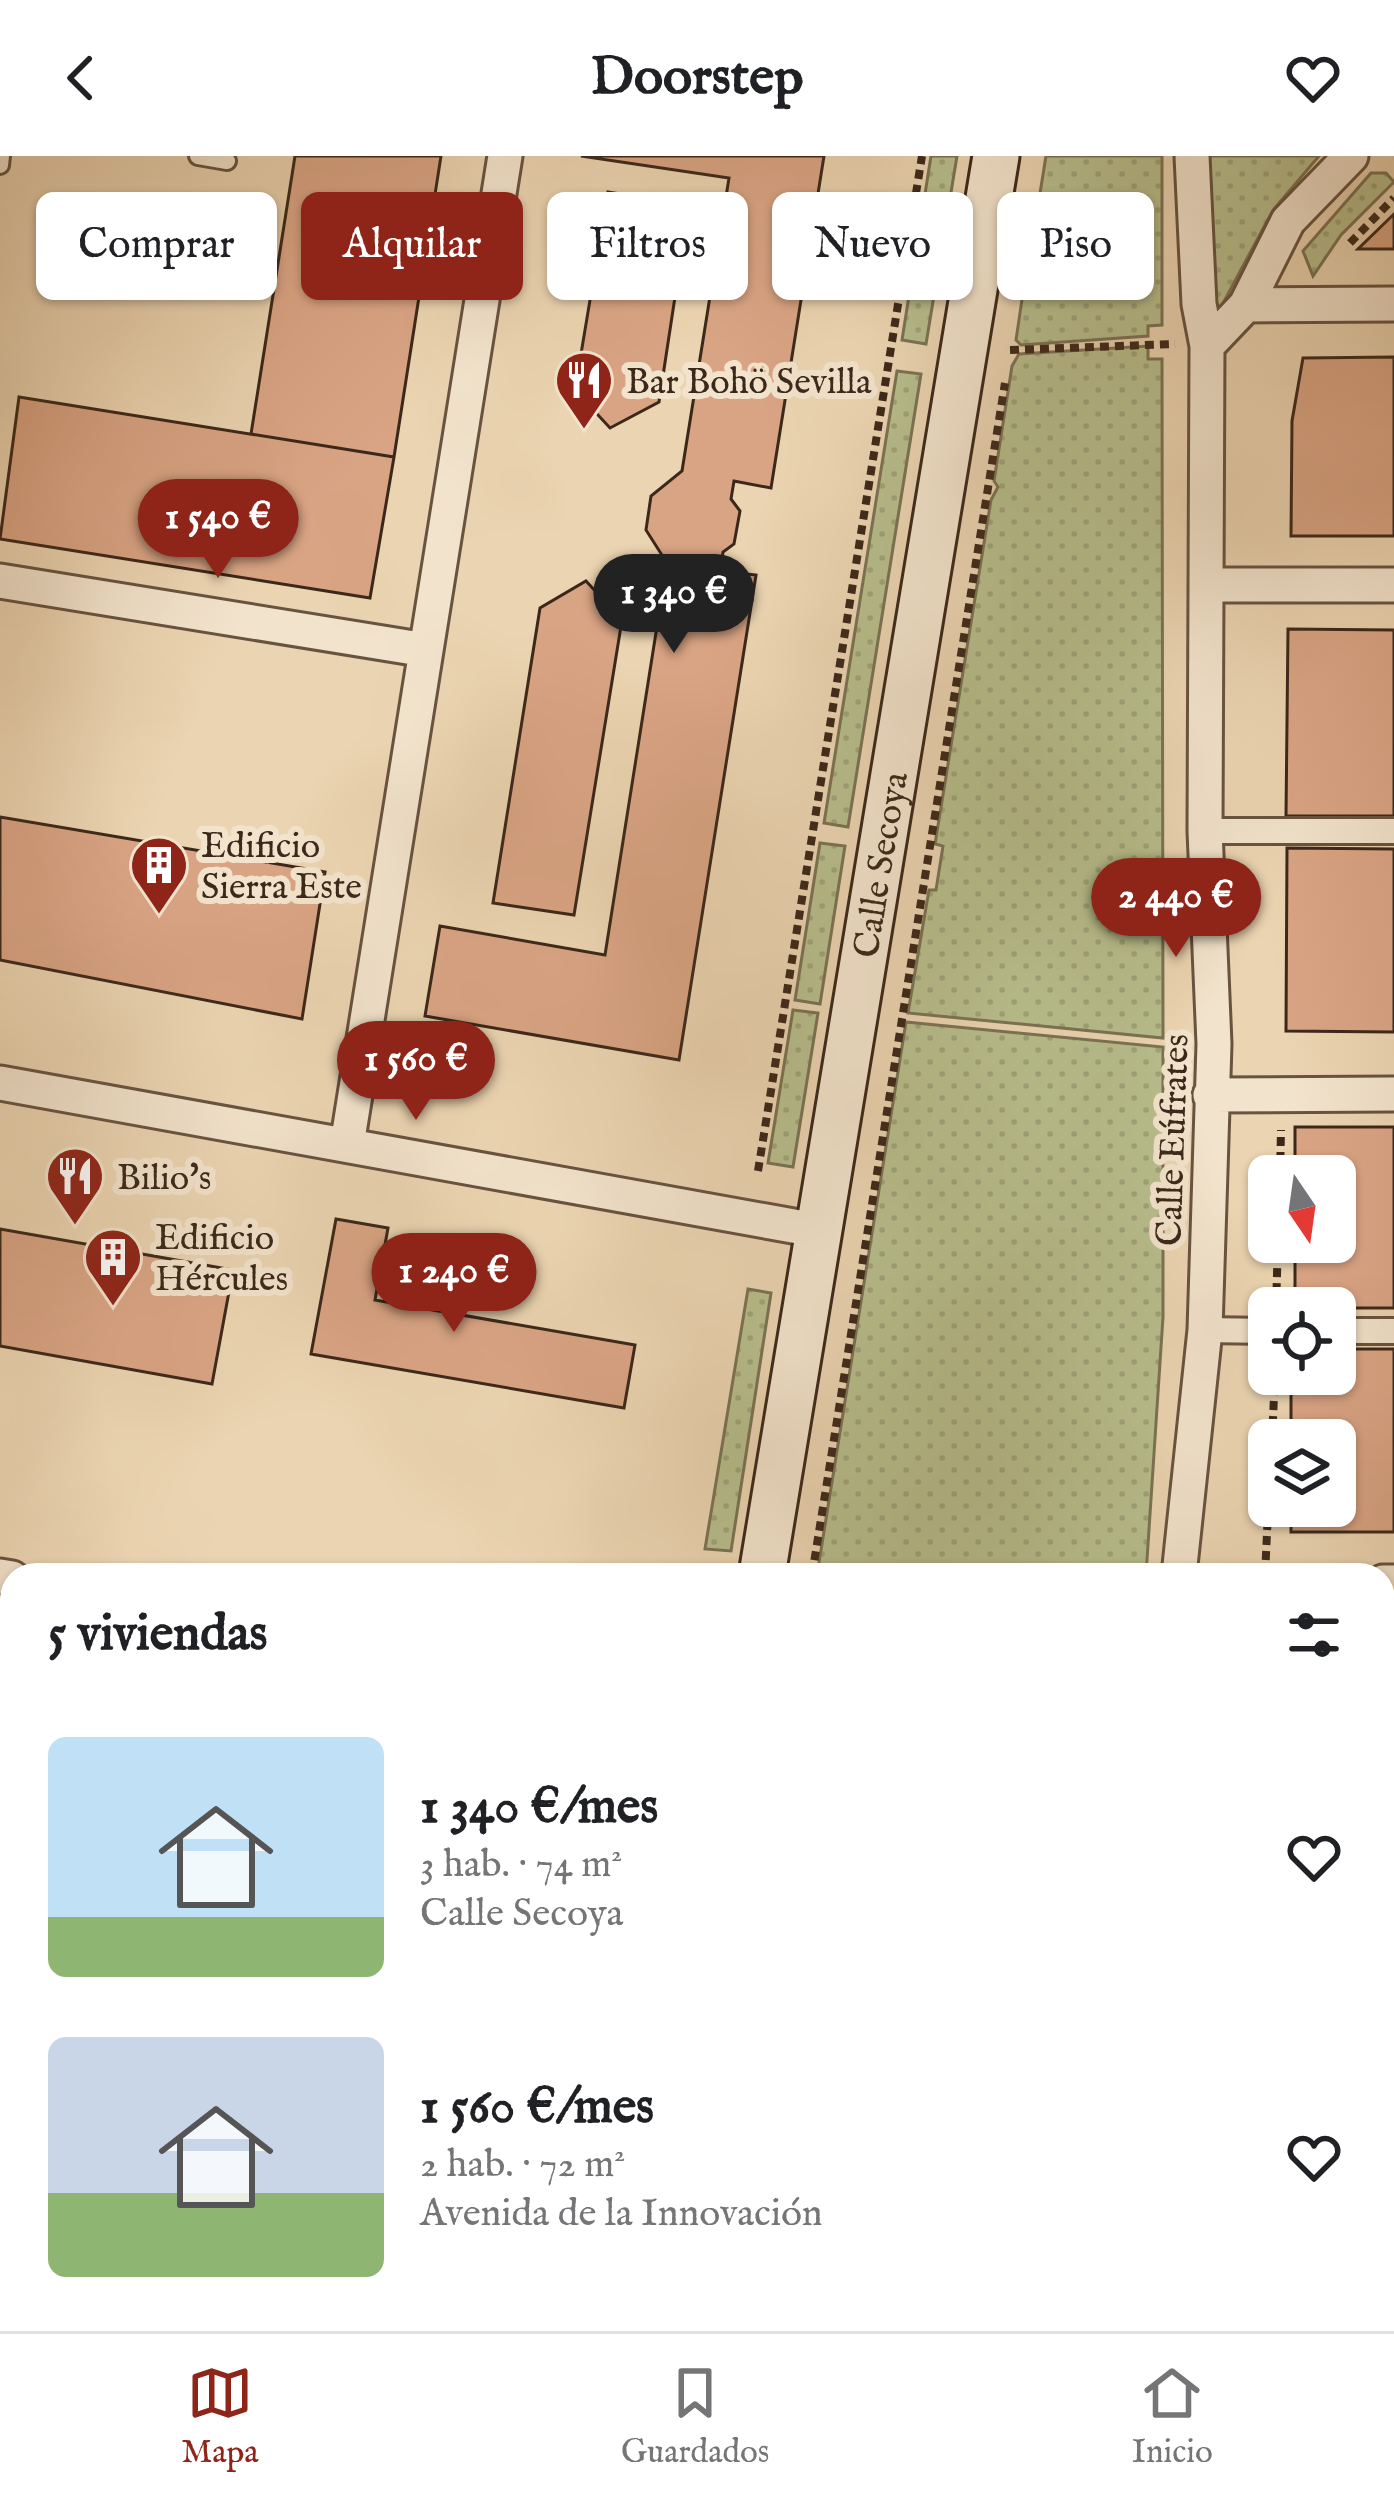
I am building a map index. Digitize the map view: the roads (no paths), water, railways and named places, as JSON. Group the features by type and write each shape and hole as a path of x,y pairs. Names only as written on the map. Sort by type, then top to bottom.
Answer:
{"main road":[{"name":"Calle Secoya","path":"764,1563 997,156"}],"street":[{"path":"347,1145 505,156"},
{"name":"Calle Eúfrates","path":"1180,1563 1205,1330 1214,1044 1205,831 1207,346 1199,304 1192,156"},
{"path":"1207,346 1246,304 1288,221 1352,156"},
{"path":"1246,304 1394,304"},
{"path":"0,581 426,650"},
{"path":"1208,585 1394,585"},
{"path":"1205,831 1394,831"},
{"path":"0,1083 821,1231"},
{"path":"1210,1095 1394,1094"},
{"path":"1205,1330 1248,1331"},
{"path":"1356,1331 1394,1331"}],"lane":[{"path":"198,156 227,161"}],"place":[{"name":"Bar Bohö Sevilla","path":"584,431"},
{"name":"Edificio Sierra Este","path":"159,916"},
{"name":"Bilio's","path":"75,1227"},
{"name":"Edificio Hércules","path":"113,1308"}]}
